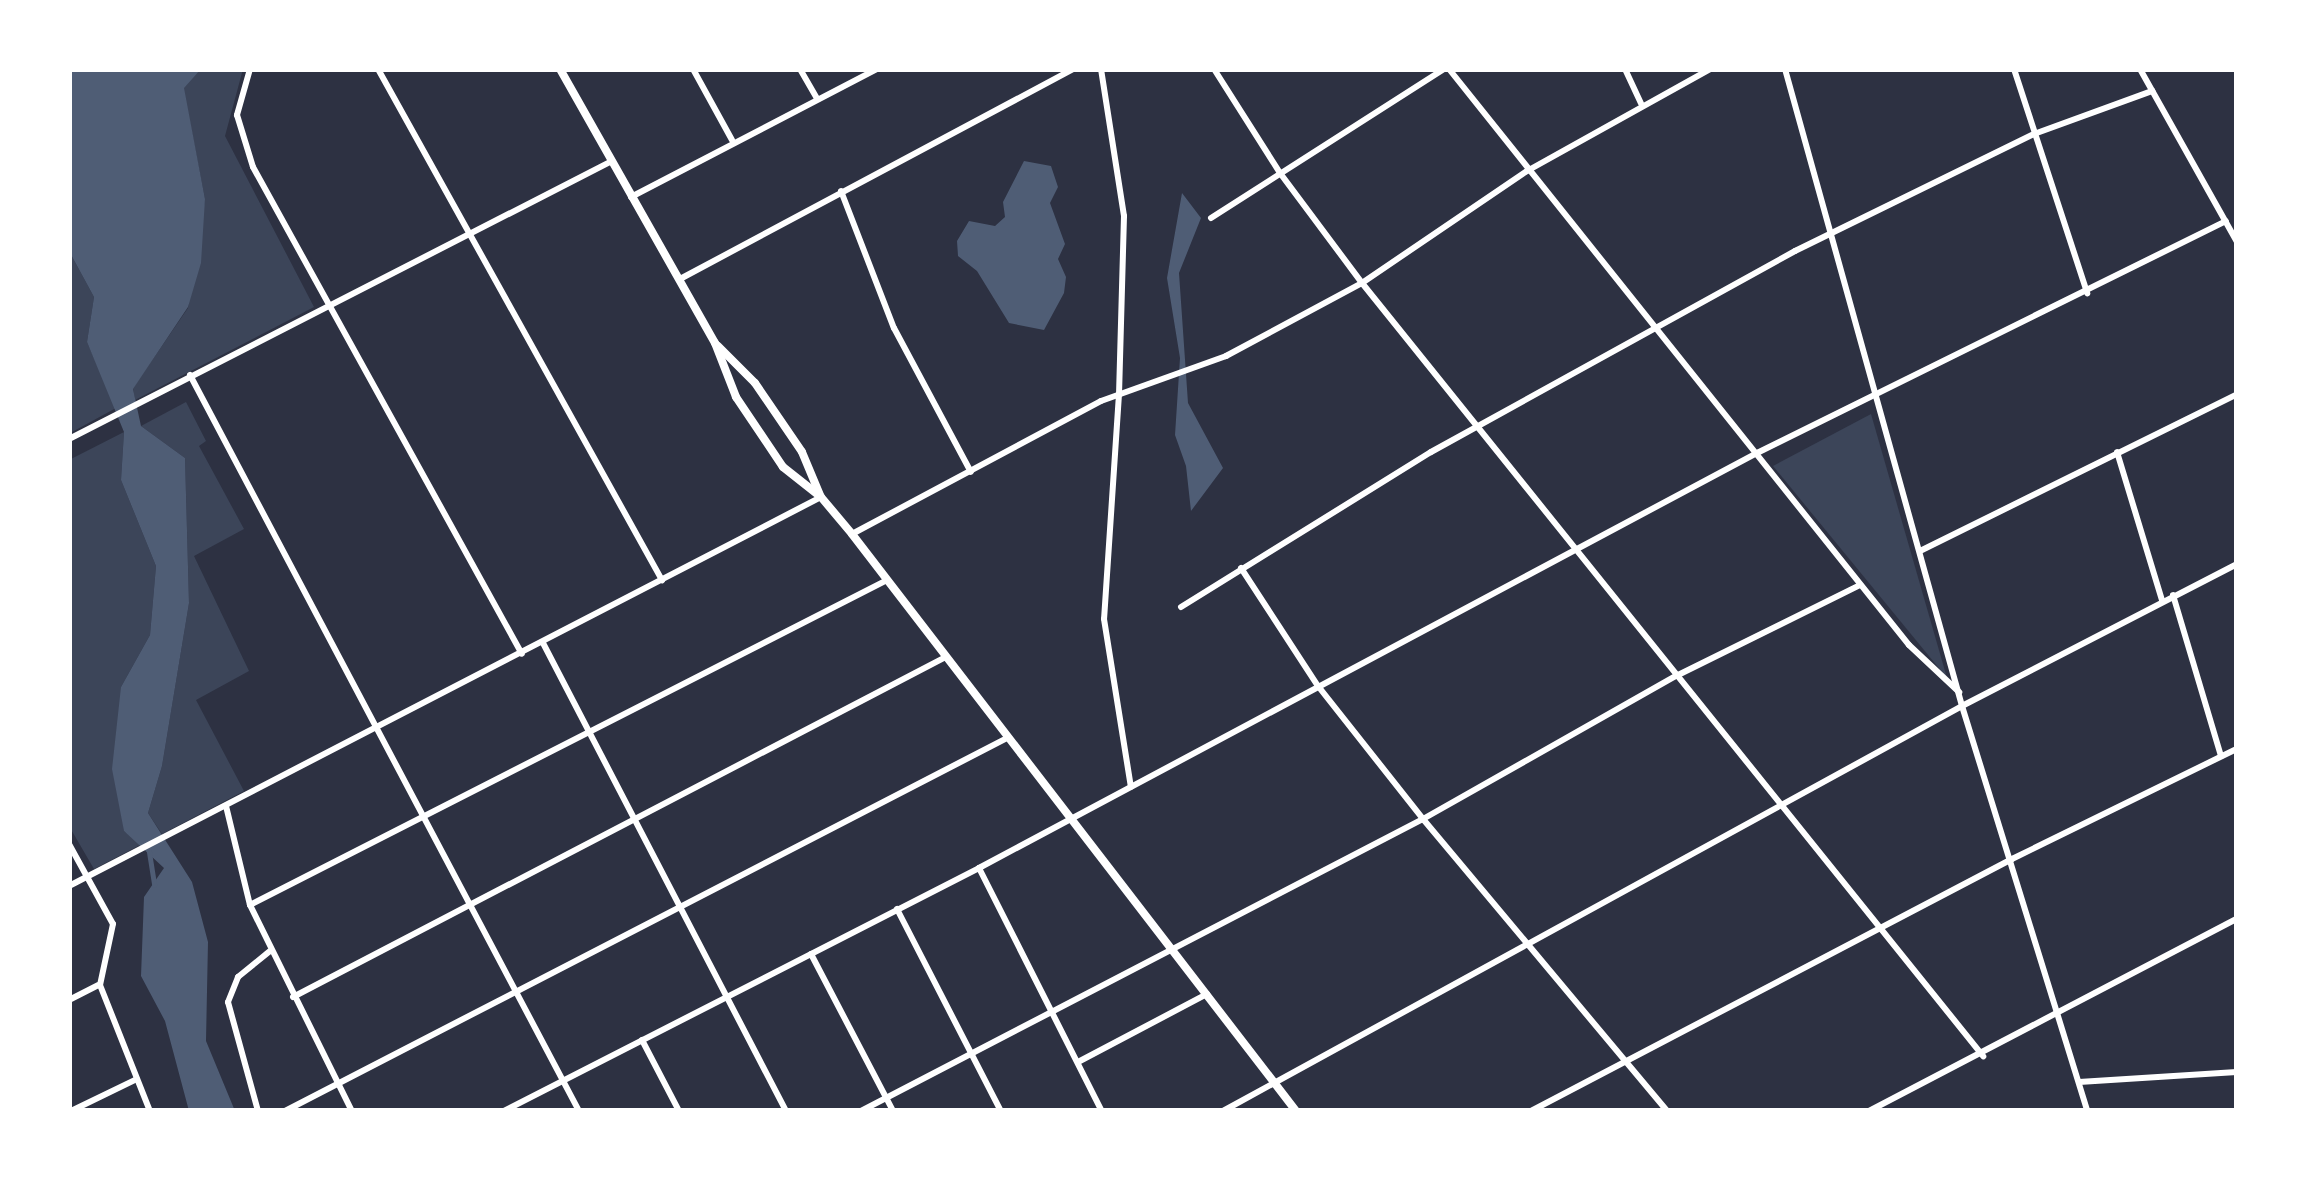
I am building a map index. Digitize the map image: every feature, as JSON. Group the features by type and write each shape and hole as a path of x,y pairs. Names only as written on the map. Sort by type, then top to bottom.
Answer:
{"street":[{"path":"250,69 238,129 328,307 523,654"},
{"path":"378,69 662,580"},
{"path":"560,69 715,344 736,397 783,467 821,496 852,534 1296,1111"},
{"path":"693,69 733,141"},
{"path":"800,69 817,99"},
{"path":"631,197 877,69"},
{"path":"680,279 1074,69"},
{"path":"1101,69 1124,216 1120,394 1104,620 1131,787"},
{"path":"1214,69 1280,173 1362,284 1983,1055"},
{"path":"1211,218 1446,69 1860,585 1929,668 1959,692"},
{"path":"1625,69 1641,103"},
{"path":"852,534 1120,394 1199,368 1362,284 1527,171 1641,103 1710,69"},
{"path":"1785,69 1963,706 2087,1111"},
{"path":"2014,69 2087,293"},
{"path":"2140,69 2237,242"},
{"path":"1180,607 1476,428 1830,233 2034,134 2152,91"},
{"path":"69,439 610,162"},
{"path":"841,191 894,328 970,472"},
{"path":"504,1111 979,868 1756,453 2226,221"},
{"path":"715,344 755,383 802,452 821,496"},
{"path":"190,375 578,1111"},
{"path":"1919,551 2237,394"},
{"path":"2117,452 2162,601"},
{"path":"69,886 821,496"},
{"path":"1223,1111 1963,706 2237,564"},
{"path":"1241,568 1318,686 1523,944 1667,1111"},
{"path":"250,905 887,580"},
{"path":"861,1111 1423,819 1676,676 1860,585"},
{"path":"2174,595 2221,757"},
{"path":"543,643 786,1111"},
{"path":"292,997 944,658"},
{"path":"285,1111 1006,738"},
{"path":"1531,1111 2012,859 2237,749"},
{"path":"226,806 250,905 352,1111"},
{"path":"69,844 113,924 100,985 150,1111"},
{"path":"979,868 1102,1111"},
{"path":"897,909 1001,1111"},
{"path":"1869,1111 2237,919"},
{"path":"258,1111 228,1002 238,977 270,951"},
{"path":"811,954 892,1111"},
{"path":"69,1000 100,985"},
{"path":"1078,1062 1207,994"},
{"path":"642,1040 680,1111"},
{"path":"2079,1082 2237,1072"},
{"path":"71,1111 137,1079"}],"shaded area":[{"path":"72,69 201,69 184,88 205,199 201,263 188,307 133,389 141,426 185,458 189,603 162,766 148,813 192,882 208,942 206,1041 235,1111 189,1111 165,1021 141,976 144,897 164,868 124,831 112,769 121,687 150,635 156,566 121,480 124,432 87,342 94,297 69,251"},
{"path":"201,69 243,69 225,136 314,307 135,400 133,388 188,308 205,199 183,87"},
{"path":"1024,161 1051,166 1058,187 1050,203 1065,244 1058,259 1066,277 1064,293 1044,330 1009,323 977,271 958,256 957,241 969,221 995,226 1005,217 1003,202"},
{"path":"1182,193 1201,218 1179,273 1188,403 1223,468 1191,511 1186,466 1175,435 1180,358 1167,278"},
{"path":"69,251 94,297 87,342 116,408 72,432"},
{"path":"186,402 206,441 199,446 244,529 194,556 249,671 196,700 244,791 162,834 148,813 162,766 189,603 185,458 141,426"},
{"path":"1871,414 1947,678 1773,466"},
{"path":"124,432 121,480 156,566 150,635 121,687 124,831 142,844 94,869 69,826 69,460"}],"waterway":[{"path":"149,849 155,885"}]}
